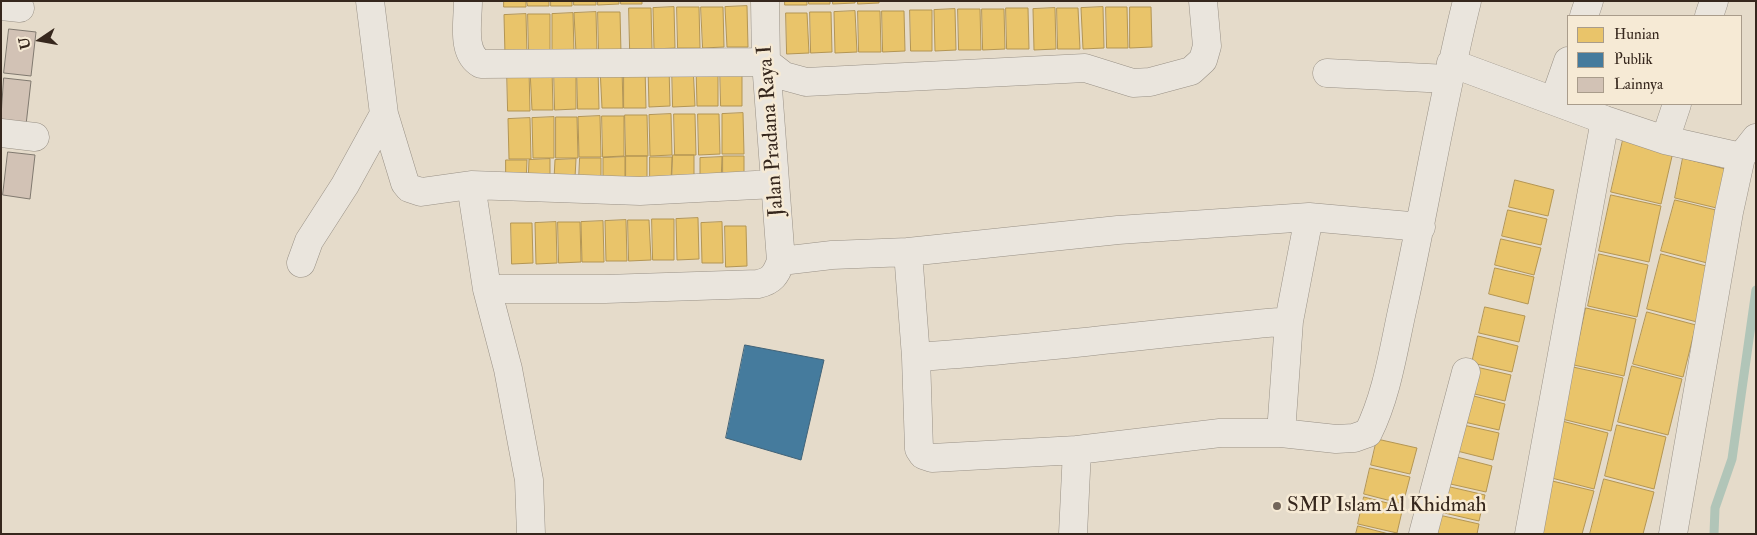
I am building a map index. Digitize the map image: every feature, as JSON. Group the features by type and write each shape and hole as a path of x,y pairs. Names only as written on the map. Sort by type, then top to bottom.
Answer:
{"street":[{"path":"370,1 384,114 409,188 421,192 471,185 640,191 775,184"},
{"path":"468,1 468,51 473,60 481,64 766,62 784,76 806,82 1085,68 1134,83 1150,82 1191,70 1203,60 1208,46 1203,1"},
{"name":"Jalan Pradana Raya I","path":"765,1 766,62 781,262"},
{"path":"908,252 916,358 919,448 923,455 932,458 1077,450 1220,433 1281,433 1336,440 1354,438 1368,433 1378,414 1421,227 1450,71 1467,1"},
{"path":"1584,15 1589,1"},
{"path":"1708,15 1714,1"},
{"path":"1554,101 1567,64"},
{"path":"1327,73 1450,71 1554,101 1665,140 1748,148 1706,338 1673,534"},
{"path":"1665,140 1678,105"},
{"path":"301,263 309,241 345,185 384,114"},
{"path":"1529,534 1605,120"},
{"path":"1,133 35,137"},
{"path":"471,185 487,289 508,369 529,480 531,534"},
{"path":"487,289 605,289 758,284 769,282 776,274 781,262 832,256 908,252 1118,230 1309,217 1421,227"},
{"path":"1281,433 1289,321 1309,217"},
{"path":"916,358 1009,351 1171,331 1289,321"},
{"path":"1423,534 1466,372"},
{"path":"1073,534 1077,450"}],"building: Hunian":[{"path":"504,1 526,1 526,7 504,7"},
{"path":"527,1 549,1 549,6 528,6"},
{"path":"551,1 572,1 572,6 551,6"},
{"path":"574,1 596,1 596,5 574,5"},
{"path":"598,1 619,1 619,4 598,5"},
{"path":"621,1 642,1 642,4 621,4"},
{"path":"785,1 807,1 807,5 785,5"},
{"path":"809,1 830,1 830,4 809,4"},
{"path":"833,1 855,1 855,3 833,4"},
{"path":"858,1 879,1 879,3 858,4"},
{"path":"747,6 748,47 727,47 725,7"},
{"path":"674,7 675,48 654,49 653,8"},
{"path":"677,7 699,7 700,48 678,48"},
{"path":"701,7 723,7 724,47 703,48"},
{"path":"1103,7 1104,48 1083,49 1081,8"},
{"path":"1106,7 1127,7 1128,48 1107,48"},
{"path":"1130,7 1151,7 1152,47 1130,48"},
{"path":"629,8 651,8 652,49 630,49"},
{"path":"1006,8 1028,8 1029,49 1007,49"},
{"path":"1055,8 1056,49 1034,50 1033,9"},
{"path":"1057,8 1078,8 1080,49 1058,49"},
{"path":"955,9 956,50 935,51 934,10"},
{"path":"958,9 980,9 981,50 959,50"},
{"path":"982,9 1004,9 1005,49 983,50"},
{"path":"910,10 932,10 932,51 911,51"},
{"path":"855,11 857,52 835,53 834,12"},
{"path":"858,11 880,11 881,52 859,52"},
{"path":"882,11 904,11 905,51 883,52"},
{"path":"596,12 597,53 576,53 574,13"},
{"path":"598,12 620,12 621,53 599,53"},
{"path":"810,12 831,12 832,52 811,53"},
{"path":"573,13 574,54 552,54 552,14"},
{"path":"786,13 807,13 809,53 787,54"},
{"path":"526,14 527,55 505,55 504,15"},
{"path":"528,14 550,14 550,54 529,55"},
{"path":"718,65 718,106 697,106 696,66"},
{"path":"720,65 742,65 742,106 721,106"},
{"path":"669,66 670,106 649,107 648,67"},
{"path":"672,66 693,66 695,106 673,107"},
{"path":"622,67 623,108 602,108 600,68"},
{"path":"624,67 645,67 646,108 624,108"},
{"path":"577,68 598,68 599,109 578,109"},
{"path":"552,69 553,110 532,110 530,70"},
{"path":"554,69 576,69 576,109 555,110"},
{"path":"507,70 529,70 530,111 508,111"},
{"path":"743,113 744,154 722,154 722,114"},
{"path":"671,114 672,155 650,156 649,115"},
{"path":"674,114 695,114 696,155 675,155"},
{"path":"698,114 719,114 720,154 699,155"},
{"path":"625,115 647,115 648,156 626,156"},
{"path":"600,116 601,157 579,157 578,117"},
{"path":"602,116 624,116 624,156 603,157"},
{"path":"554,117 554,158 533,158 532,118"},
{"path":"556,117 577,117 578,158 556,158"},
{"path":"530,118 531,159 509,159 508,119"},
{"path":"1623,140 1673,152 1661,204 1611,192"},
{"path":"673,155 694,155 694,181 672,182"},
{"path":"626,156 647,156 647,182 626,182"},
{"path":"723,156 744,156 744,178 723,178"},
{"path":"625,157 625,183 603,184 603,158"},
{"path":"650,157 672,157 671,183 650,184"},
{"path":"722,157 721,183 700,184 700,158"},
{"path":"580,158 601,158 601,180 579,180"},
{"path":"1683,158 1733,171 1725,210 1675,198"},
{"path":"550,159 550,184 528,184 529,160"},
{"path":"576,159 575,178 554,179 555,160"},
{"path":"506,160 527,160 526,183 506,175"},
{"path":"1515,180 1554,190 1548,216 1509,207"},
{"path":"1611,195 1661,206 1649,262 1599,251"},
{"path":"1675,200 1724,212 1711,264 1661,251"},
{"path":"1508,210 1547,219 1541,245 1502,236"},
{"path":"698,218 699,259 677,260 676,219"},
{"path":"652,219 674,219 674,260 653,260"},
{"path":"626,220 627,261 606,261 605,221"},
{"path":"628,220 649,220 651,260 629,261"},
{"path":"603,221 604,262 582,262 581,222"},
{"path":"556,222 557,263 536,264 535,223"},
{"path":"558,222 580,222 581,262 559,263"},
{"path":"722,222 723,263 702,263 701,223"},
{"path":"511,223 532,223 533,263 512,264"},
{"path":"725,226 746,226 747,266 726,267"},
{"path":"1501,239 1541,248 1534,275 1495,265"},
{"path":"1599,254 1648,265 1637,317 1588,306"},
{"path":"1661,254 1710,267 1697,322 1647,309"},
{"path":"1495,268 1534,277 1528,304 1489,294"},
{"path":"1485,307 1525,316 1519,342 1479,333"},
{"path":"1586,308 1636,319 1624,376 1574,365"},
{"path":"1647,312 1696,325 1683,377 1633,364"},
{"path":"1478,336 1518,346 1512,372 1472,363"},
{"path":"1472,366 1511,375 1505,401 1466,392"},
{"path":"1632,366 1682,379 1668,435 1618,422"},
{"path":"1573,367 1623,378 1611,431 1562,419"},
{"path":"1466,394 1505,404 1499,430 1460,421"},
{"path":"1558,420 1608,433 1594,489 1544,476"},
{"path":"1459,424 1499,433 1493,460 1453,450"},
{"path":"1617,425 1666,437 1654,489 1605,476"},
{"path":"1377,439 1417,448 1410,474 1371,465"},
{"path":"1453,456 1492,466 1486,492 1446,483"},
{"path":"1370,468 1410,477 1403,504 1364,494"},
{"path":"1544,479 1594,491 1582,534 1544,534 1531,531"},
{"path":"1604,479 1654,492 1643,534 1590,534"},
{"path":"1446,486 1485,495 1479,521 1440,512"},
{"path":"1364,497 1403,507 1397,533 1358,524"},
{"path":"1439,515 1479,524 1477,534 1435,534"},
{"path":"1358,526 1389,534 1356,534"}],"building: Publik":[{"path":"745,345 824,360 801,460 726,438"}],"building: Lainnya":[{"path":"9,29 36,32 31,76 4,73"},
{"path":"4,78 31,81 26,125 1,122"},
{"path":"8,152 35,155 30,199 3,195"}],"waterway":[{"path":"1714,534 1715,508 1732,459 1756,290"}],"place":[{"name":"SMP Islam Al Khidmah","path":"1277,506"}]}
